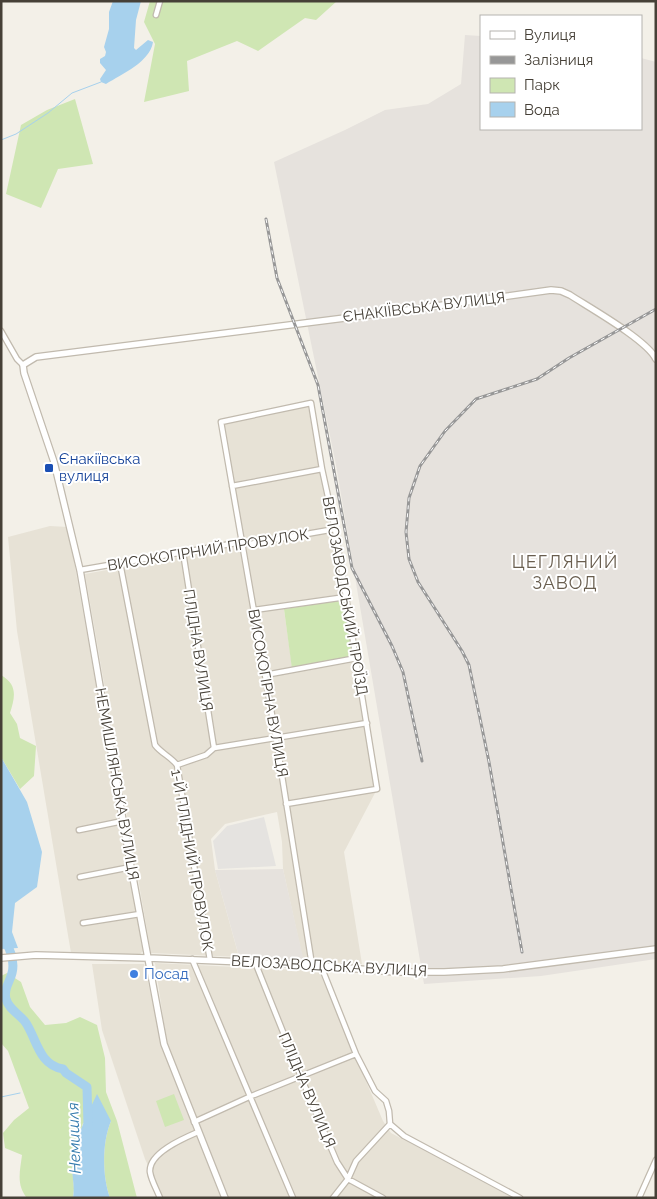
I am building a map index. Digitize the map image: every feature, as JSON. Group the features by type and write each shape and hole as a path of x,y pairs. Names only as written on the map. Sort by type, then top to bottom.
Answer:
{"street":[{"path":"156,15 160,1"},
{"name":"ЄНАКІЇВСЬКА ВУЛИЦЯ","path":"23,365 36,357 551,290 570,295 640,341 653,353 656,359"},
{"path":"1,331 17,359 23,365"},
{"name":"НЕМИШЛЯНСЬКА ВУЛИЦЯ","path":"23,365 24,374 54,462 80,570 131,867 164,1044 226,1198"},
{"name":"ВЕЛОЗАВОДСЬКИЙ ПРОЇЗД","path":"222,422 311,403 357,658 377,789 286,804"},
{"name":"ВИСОКОГІРНА ВУЛИЦЯ","path":"222,422 276,738 312,965"},
{"path":"232,486 322,469"},
{"name":"ВИСОКОГІРНИЙ ПРОВУЛОК","path":"80,570 242,542 250,544 335,529"},
{"name":"ПЛІДНА ВУЛИЦЯ","path":"183,552 214,748"},
{"name":"1-Й ПЛІДНИЙ ПРОВУЛОК","path":"120,563 155,745 160,752 171,758 177,765 210,960"},
{"path":"254,610 346,597"},
{"path":"265,675 357,658"},
{"path":"177,765 206,755 214,748 367,723"},
{"path":"78,830 123,821"},
{"path":"80,877 131,867"},
{"path":"83,923 140,914"},
{"name":"ВЕЛОЗАВОДСЬКА ВУЛИЦЯ","path":"1,958 25,956 192,959 312,965 395,972 504,969 656,949"},
{"name":"1-Й ПЛІДНИЙ ПРОВУЛОК","path":"192,959 293,1198"},
{"name":"ПЛІДНА ВУЛИЦЯ","path":"255,962 301,1078 337,1162 348,1179"},
{"path":"321,966 356,1054 375,1090 386,1101 390,1124 404,1136 520,1198"},
{"path":"194,1122 249,1097 301,1078 356,1054"},
{"path":"333,1198 348,1179 356,1161 390,1124"},
{"path":"160,1198 150,1173 151,1165 156,1155 198,1132"},
{"path":"639,1198 656,1160"},
{"path":"348,1179 383,1198"},
{"path":"506,1198 509,1192"}],"shaded area":[{"path":"465,35 480,36 480,130 642,130 642,58 656,62 656,959 541,976 424,984 336,465 274,162 385,110 428,104 461,84"},
{"path":"308,406 343,594 283,603 293,673 355,662 375,793 344,852 362,964 303,960 283,869 282,842 277,812 225,824 211,839 215,870 239,957 151,953 85,574 244,545 223,424"},
{"path":"50,526 68,527 143,951 139,955 71,953 17,631 8,537"},
{"path":"264,817 276,866 218,869 213,841 227,826"},
{"path":"283,869 304,962 240,960 215,870"},
{"path":"155,963 319,971 383,1121 391,1133 513,1198 229,1198 167,1044"},
{"path":"92,964 144,964 164,1053 221,1198 163,1198 145,1159 102,1030"}],"green space":[{"path":"150,1 337,1 316,20 305,18 258,51 237,41 187,61 189,91 144,102 155,44 144,22"},
{"path":"75,99 93,164 58,169 41,208 6,194 21,125 47,110"},
{"path":"345,601 354,655 352,658 292,669 284,609"},
{"path":"1,675 13,687 14,697 10,713 17,724 20,738 36,746 34,776 20,789 1,757"},
{"path":"7,973 21,982 30,1007 45,1025 66,1023 80,1017 97,1025 105,1058 106,1092 117,1121 137,1198 110,1198 104,1170 104,1159 106,1139 111,1121 83,1123 72,1166 73,1198 27,1198 21,1188 22,1155 5,1148 3,1133 14,1120 29,1108 8,1051 1,1043 1,976"},
{"path":"174,1094 184,1120 165,1127 156,1101"}],"water":[{"path":"113,1 141,1 136,20 134,48 136,50 148,40 153,42 147,56 127,72 106,84 101,82 100,79 106,70 100,63 100,59 105,56 106,52 104,47 109,29 109,12"},
{"path":"1,757 27,802 42,852 37,887 15,903 12,932 18,948 1,949"},
{"path":"97,1094 111,1121 106,1139 104,1159 104,1170 110,1198 73,1198 72,1166 75,1149 81,1129"}],"waterway":[{"path":"1,140 16,134 48,113 72,93 101,82"},
{"name":"Немишля","path":"1,937 9,949 13,964 12,973 5,992 7,1003 26,1023 40,1051 49,1063 63,1069 87,1087 88,1126"},
{"path":"1,1097 20,1093"}],"railway":[{"path":"266,219 277,278 318,385 352,568 392,646 403,672 422,761"},
{"path":"522,952 489,762 469,665 418,582 409,559 406,532 409,498 420,466 445,431 476,399 537,379 569,358 656,309"}],"place":[{"name":"Єнакіївська вулиця","path":"49,468"},
{"name":"Посад","path":"134,974"}],"district":[{"name":"ЦЕГЛЯНИЙ ЗАВОД","path":"565,571"}]}
